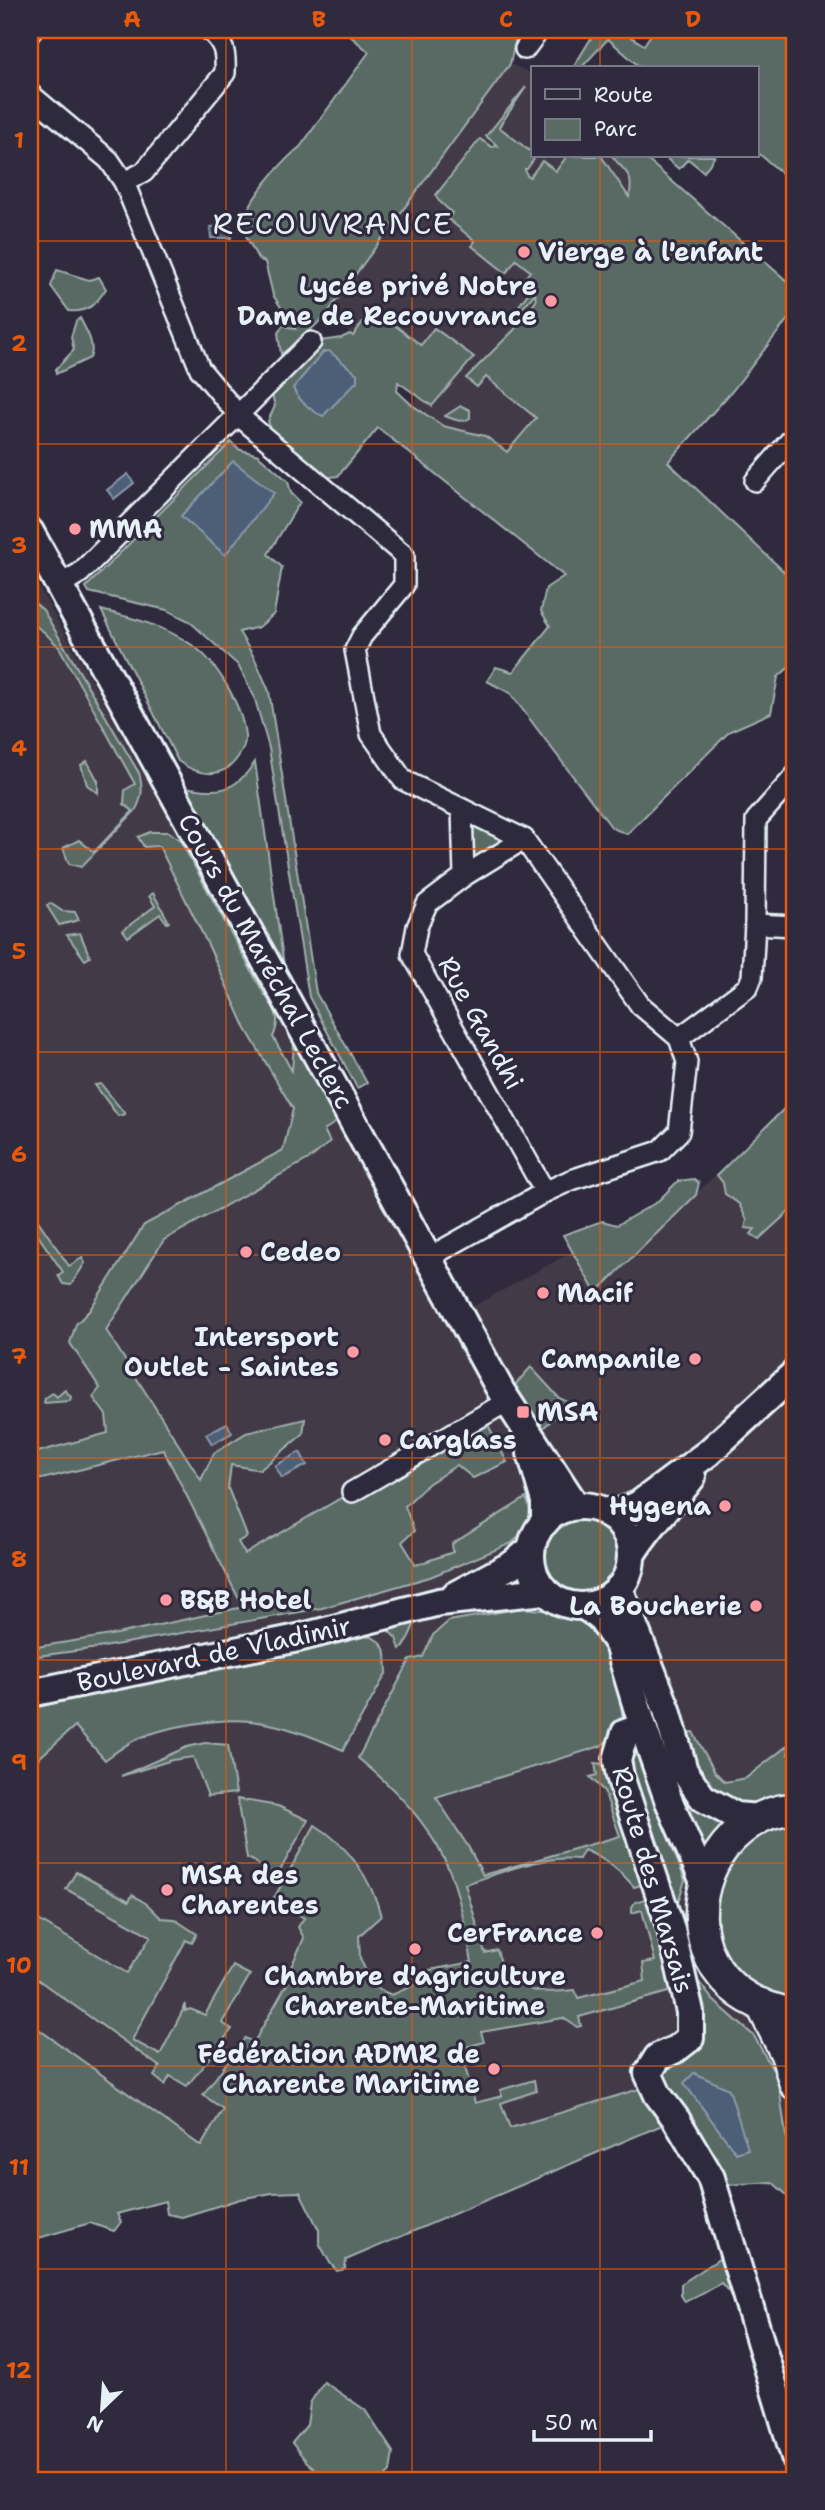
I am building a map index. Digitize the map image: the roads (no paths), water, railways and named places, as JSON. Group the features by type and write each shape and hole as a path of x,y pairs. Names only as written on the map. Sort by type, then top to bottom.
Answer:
{"main road":[{"name":"Cours du Maréchal Leclerc","path":"30,532 61,584 504,1397 534,1462 545,1501 545,1522"},
{"path":"610,1516 638,1505 708,1453 795,1373"},
{"name":"Cours du Maréchal Leclerc","path":"504,1397 576,1506"},
{"path":"584,1606 600,1602 618,1588 642,1536 679,1495 708,1453"},
{"path":"631,1555 624,1531 610,1516 598,1509 576,1506 559,1511 545,1522 534,1537 531,1549 533,1571 545,1591 562,1602 584,1606 600,1617 618,1644 668,1800 705,1884"},
{"path":"439,1602 505,1568 531,1549"},
{"path":"618,1588 667,1710 684,1771 703,1798 736,1816 759,1818"},
{"path":"439,1602 545,1591"},
{"name":"Boulevard de Vladimir","path":"30,1693 298,1638 439,1602"},
{"name":"Route des Marsais","path":"643,1727 625,1733 617,1760 671,1929 690,2012 690,2038 676,2049 658,2057 648,2073 658,2095 676,2119 711,2178 795,2457"},
{"path":"795,1809 785,1809 759,1818 727,1843 713,1861 701,1903 701,1928 708,1954 721,1974 739,1992 761,2004 795,2014"},
{"path":"761,2004 786,2054 795,2084"}],"street":[{"path":"124,182 144,172 225,73 226,53 209,30"},
{"path":"525,49 539,30"},
{"path":"30,94 109,160 124,182 200,369 239,416 404,555 404,585 362,636 355,650 371,734 403,780 524,839 640,1005 679,1038 687,1062 680,1132 660,1151 571,1180 428,1258"},
{"path":"61,584 80,573 311,342"},
{"path":"755,481 795,435"},
{"path":"679,1038 748,987 752,978 756,820 795,776"},
{"path":"462,809 464,876"},
{"name":"Rue Gandhi","path":"524,839 464,876 427,904 417,927 412,954 545,1192"},
{"path":"755,924 795,926"},
{"path":"352,1492 504,1397"}],"water":[{"path":"230,226 231,238 211,238 210,227"},
{"path":"329,351 357,374 357,381 323,416 305,405 293,388 323,352"},
{"path":"233,461 274,493 225,555 181,516"},
{"path":"128,474 134,483 114,499 107,490"},
{"path":"227,1423 232,1433 212,1444 206,1434"},
{"path":"300,1452 307,1465 282,1478 275,1466"},
{"path":"694,2073 729,2089 748,2149 736,2153 684,2083"}],"place":[{"name":"Vierge à l'enfant","path":"524,252"},
{"name":"Lycée privé Notre Dame de Recouvrance","path":"551,301"},
{"name":"MMA","path":"75,529"},
{"name":"Cedeo","path":"246,1252"},
{"name":"Macif","path":"543,1293"},
{"name":"Intersport Outlet - Saintes","path":"353,1352"},
{"name":"Campanile","path":"695,1359"},
{"name":"MSA","path":"523,1412"},
{"name":"Carglass","path":"385,1440"},
{"name":"Hygena","path":"725,1506"},
{"name":"B&B Hotel","path":"166,1600"},
{"name":"La Boucherie","path":"756,1606"},
{"name":"MSA des Charentes","path":"167,1890"},
{"name":"CerFrance","path":"597,1933"},
{"name":"Chambre d'agriculture Charente-Maritime","path":"415,1949"},
{"name":"Fédération ADMR de Charente Maritime","path":"494,2069"}],"district":[{"name":"RECOUVRANCE","path":"333,224"}]}
